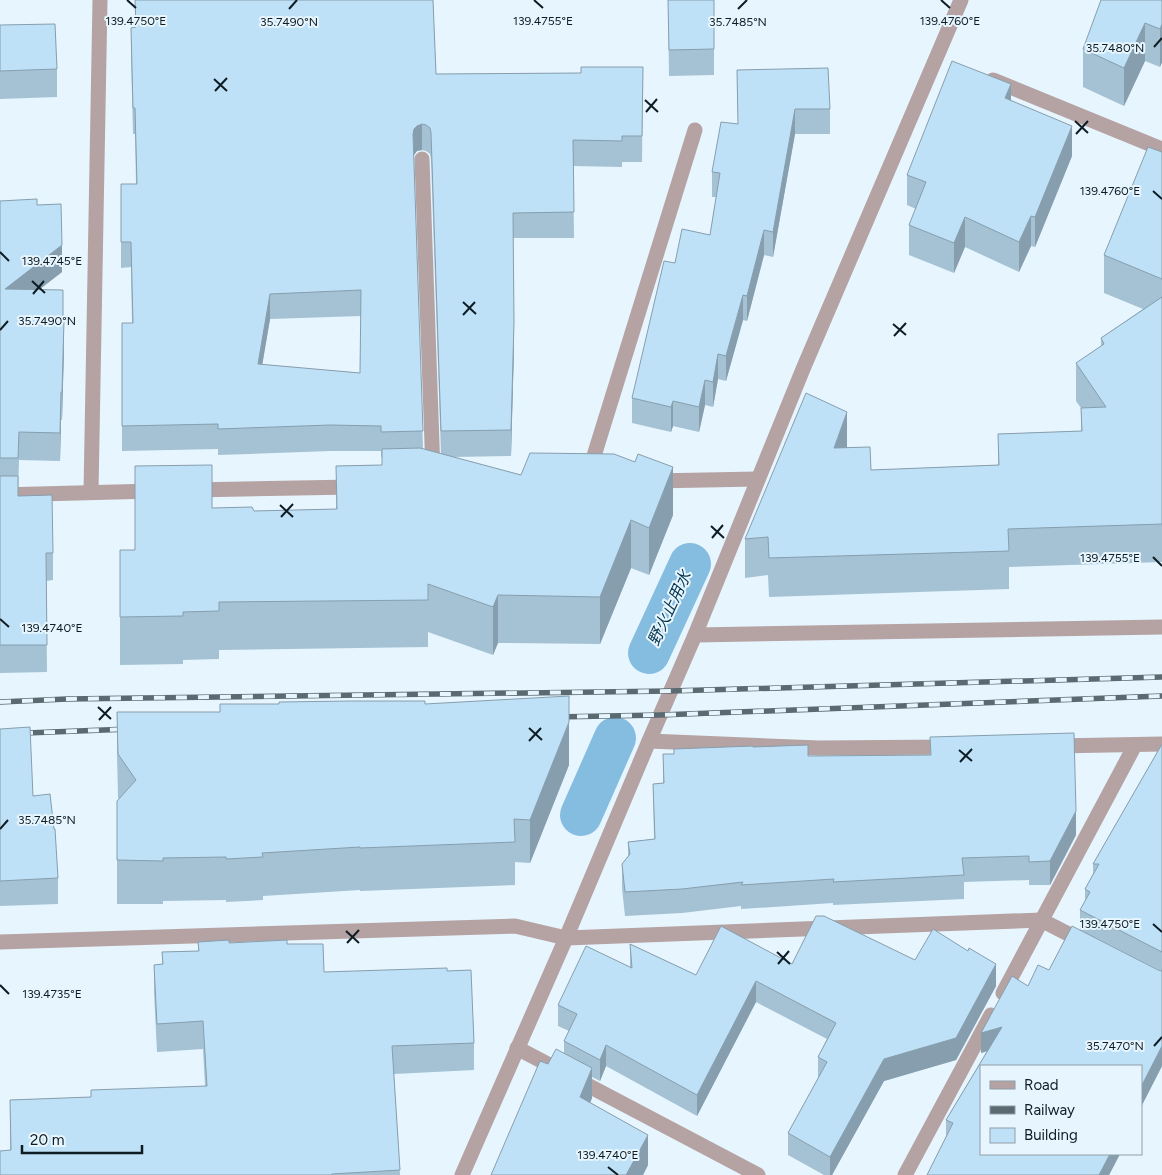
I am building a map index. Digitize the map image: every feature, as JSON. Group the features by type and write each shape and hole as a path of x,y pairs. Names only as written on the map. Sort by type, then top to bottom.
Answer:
{"street":[{"path":"90,492 100,0"},
{"path":"462,1175 566,938 695,635 807,360 941,59 961,0"},
{"path":"982,75 1162,149"},
{"path":"595,483 585,483 695,130"},
{"path":"422,158 434,486"},
{"path":"633,482 758,478"},
{"path":"0,495 365,487"},
{"path":"695,635 1162,627"},
{"path":"649,741 819,748 967,747"},
{"path":"1036,746 1162,744"},
{"path":"906,1175 1134,745"},
{"path":"0,942 515,926 566,938 1041,920 1102,951"},
{"path":"517,1048 758,1175"}],"building":[{"path":"135,0 433,0 436,74 581,73 581,67 643,67 642,136 622,136 622,141 573,140 574,212 513,213 514,322 511,430 441,431 431,133 430,128 422,124 414,129 413,134 423,431 381,432 381,426 330,425 218,429 218,424 122,426 122,323 133,323 131,242 121,242 121,184 137,184 131,28 136,27","holes":["361,290 360,373 258,364 270,294"]},
{"path":"668,0 714,0 714,49 669,50"},
{"path":"1101,0 1162,0 1162,24 1160,29 1145,23 1124,68 1083,49"},
{"path":"55,24 57,69 0,71 0,25"},
{"path":"952,61 1011,84 1005,98 1072,126 1035,217 1031,216 1019,242 965,217 954,243 909,225 926,182 907,175"},
{"path":"828,68 830,109 795,109 773,232 764,230 747,296 743,295 726,356 718,354 713,382 705,380 699,407 673,401 671,407 632,398 664,261 675,263 682,229 710,235 720,173 712,172 721,122 738,124 737,70"},
{"path":"1148,147 1162,152 1162,279 1104,255"},
{"path":"37,199 37,205 61,204 62,245 5,289 63,290 64,320 60,433 19,432 18,458 0,458 0,201"},
{"path":"1162,297 1162,524 1008,529 1009,551 769,558 768,537 745,539 806,393 847,412 834,448 870,447 871,470 999,465 998,434 1082,431 1081,408 1106,407 1076,363 1104,344 1101,338"},
{"path":"420,448 521,475 530,453 614,454 635,462 638,454 673,467 649,528 631,520 600,597 498,595 493,607 428,584 428,600 219,602 219,611 183,612 183,616 120,617 120,550 135,550 135,466 212,465 212,508 252,507 254,511 337,509 336,466 382,465 382,449"},
{"path":"0,476 18,476 18,496 52,495 53,553 46,553 47,645 0,645"},
{"path":"569,696 569,722 530,820 514,819 515,842 360,847 262,853 263,857 226,859 226,857 163,858 163,861 117,860 117,801 136,780 118,754 117,712 220,712 220,704 425,701 425,704"},
{"path":"30,727 33,796 50,794 55,829 58,878 0,881 0,729"},
{"path":"1074,733 1076,811 1050,861 1029,862 1029,856 962,858 964,875 833,882 834,879 741,885 743,882 682,889 625,892 622,864 630,854 628,842 655,839 653,784 664,783 663,754 674,754 674,749 808,745 808,756 931,755 930,737"},
{"path":"1162,744 1162,952 1080,910 1090,892 1085,889 1099,864 1093,864"},
{"path":"816,916 824,916 915,960 933,929 968,951 969,948 996,964 956,1038 884,1059 830,1157 788,1133 827,1062 818,1057 836,1023 756,981 697,1095 606,1045 600,1060 564,1041 577,1014 558,1005 586,946 632,968 630,944 696,975 721,926 792,964"},
{"path":"1072,926 1162,971 1162,1046 1142,1085 1142,1065 980,1065 980,1155 1109,1155 1099,1175 927,1175 953,1123 946,1120 1002,1027 981,1033 1012,976 1028,986 1038,965 1049,970"},
{"path":"229,940 229,943 287,940 287,944 323,944 324,972 447,968 447,971 471,970 474,1043 392,1046 400,1170 332,1175 0,1175 0,1151 11,1150 10,1100 91,1097 91,1090 207,1086 203,1021 157,1024 154,965 163,964 162,952 199,951 198,942"},
{"path":"556,1049 592,1068 580,1097 648,1135 626,1175 491,1175 540,1061 548,1064"}],"waterway":[{"name":"野火止用水","path":"649,653 690,564"},
{"name":"野火止用水","path":"581,815 615,738"}],"railway":[{"path":"0,702 67,699 670,691 1162,677"},
{"path":"555,717 660,715 1162,696"},
{"path":"0,734 130,729"}]}
